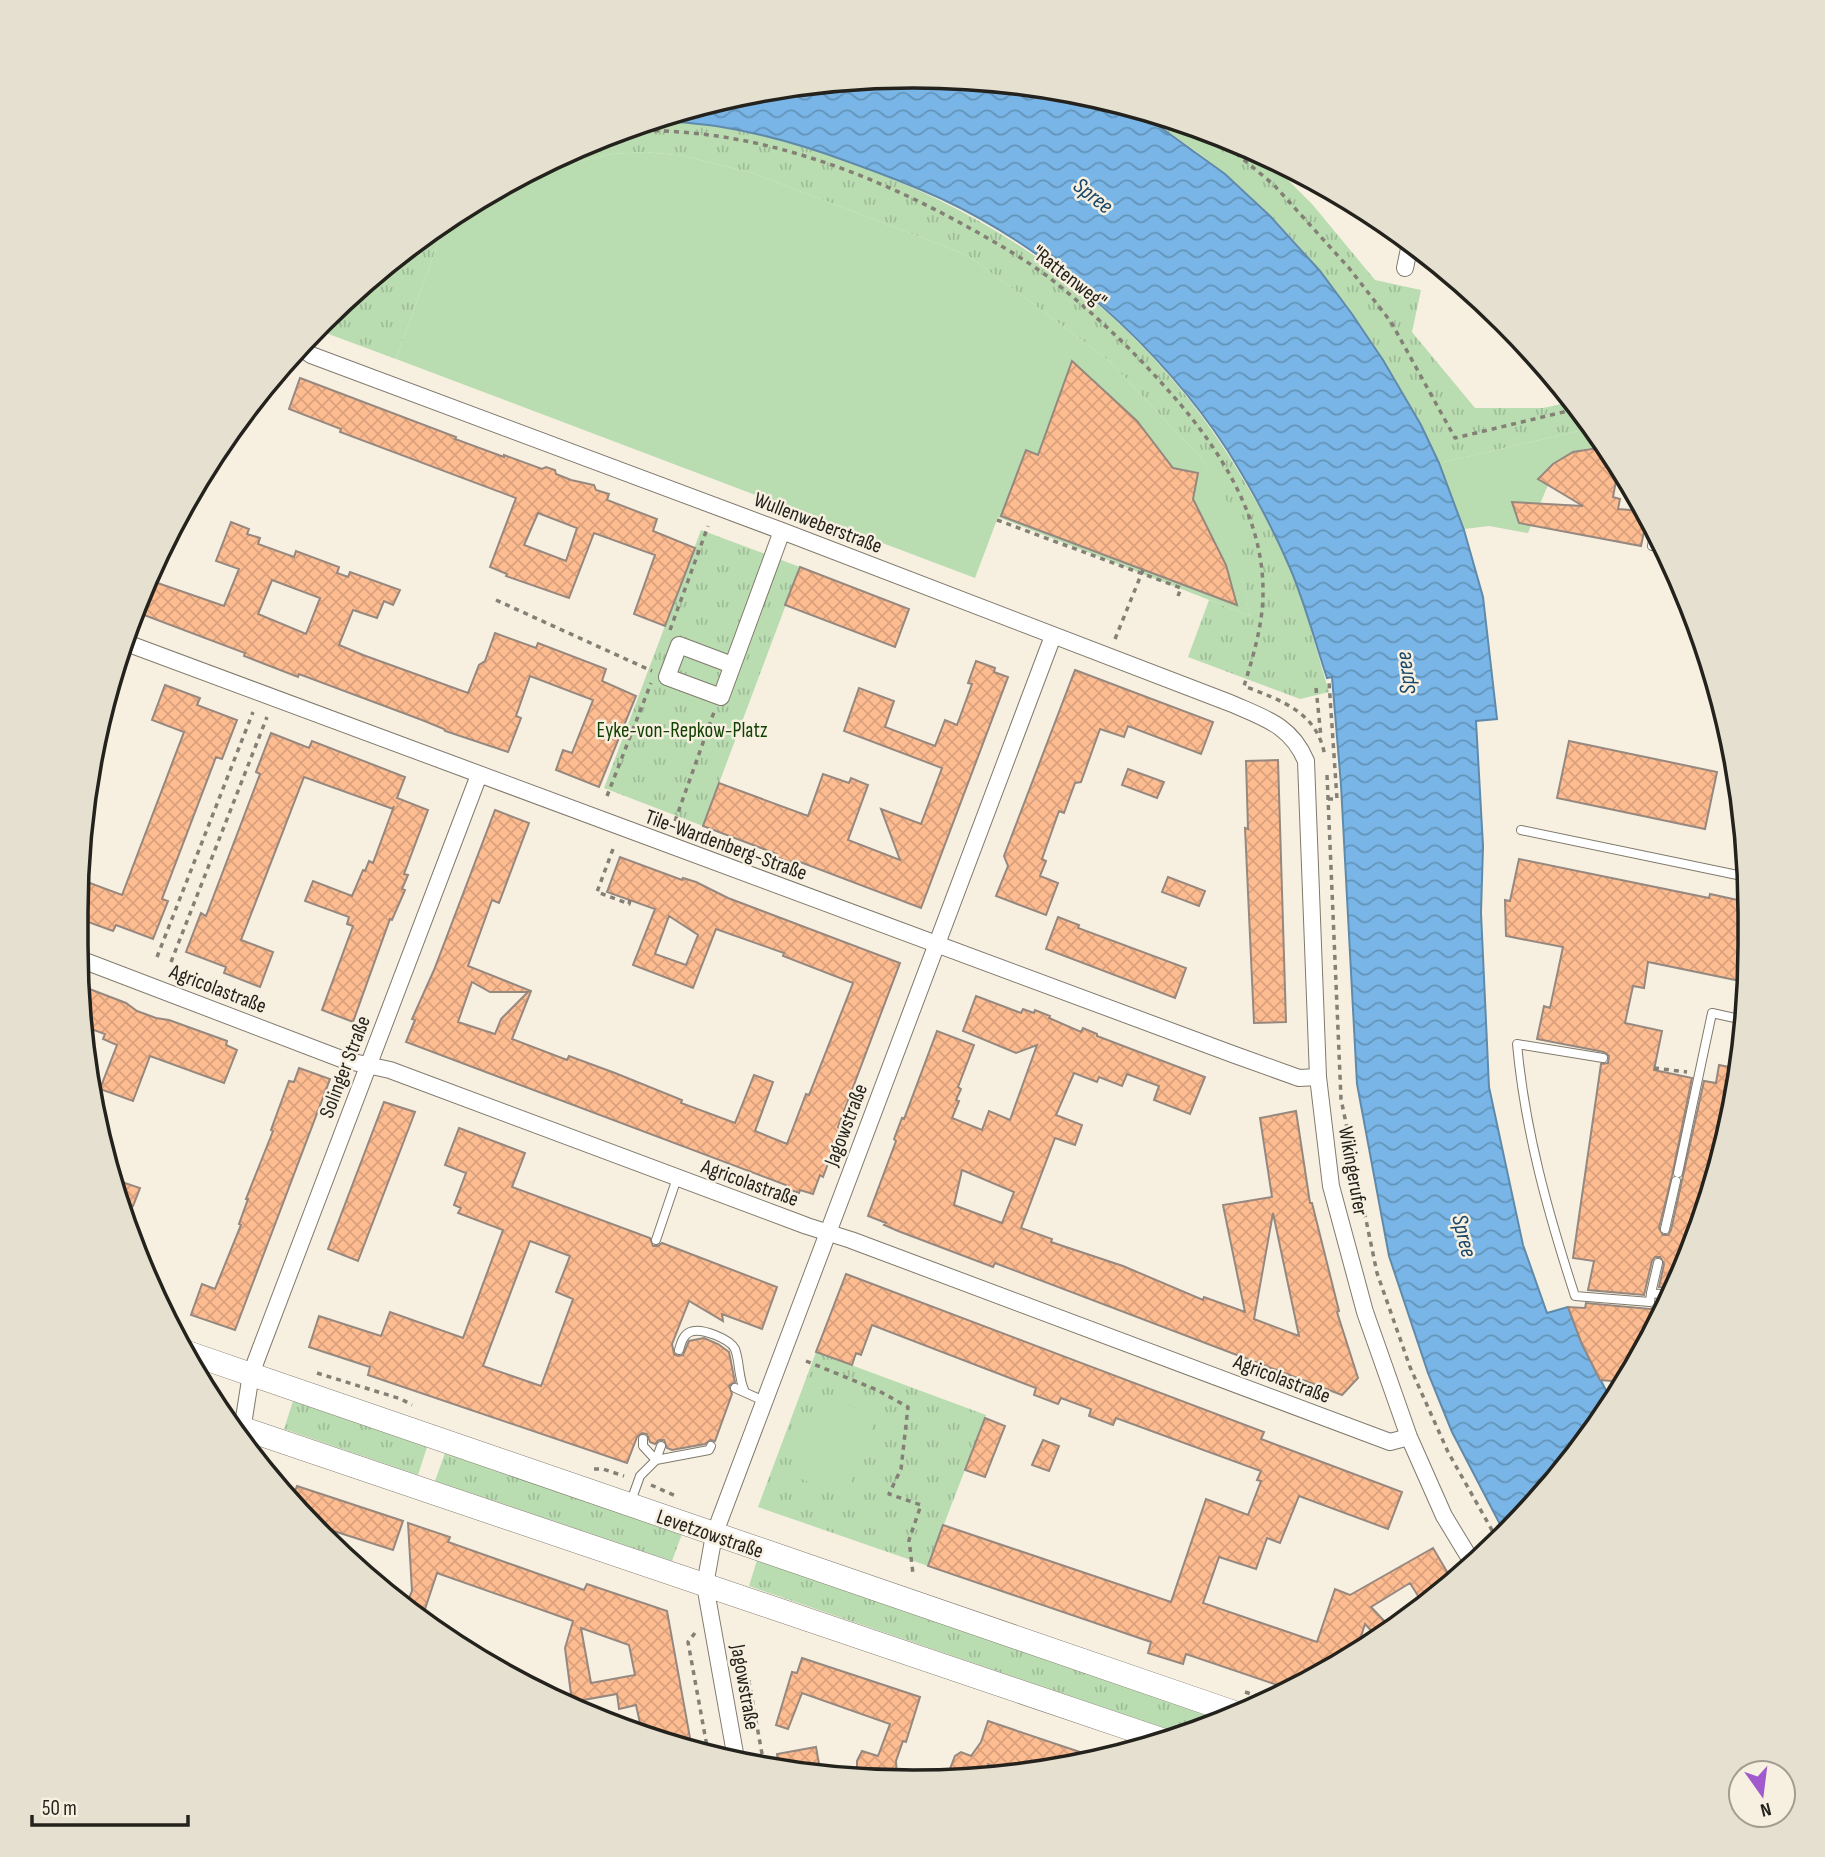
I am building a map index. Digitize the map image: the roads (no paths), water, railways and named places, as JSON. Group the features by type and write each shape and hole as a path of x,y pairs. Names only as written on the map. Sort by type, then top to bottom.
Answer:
{"main road":[{"name":"Levetzowstraße","path":"197,1356 1223,1709"},
{"path":"249,1434 705,1585 1146,1735"}],"street":[{"path":"1405,268 1408,253"},
{"name":"Wullenweberstraße","path":"308,352 1174,681 1278,724 1299,743 1306,761"},
{"path":"732,665 679,645 667,677 720,697 732,665 782,531"},
{"name":"Jagowstraße","path":"734,1750 705,1585 714,1535 1053,636"},
{"name":"Tile-Wardenberg-Straße","path":"132,645 936,946 1299,1078 1318,1077"},
{"name":"Wikingerufer","path":"1306,761 1318,1077 1331,1186 1351,1265 1409,1437 1444,1516 1467,1554"},
{"name":"Solinger Straße","path":"239,1420 251,1374 479,775"},
{"name":"Agricolastraße","path":"88,963 344,1060 390,1070 677,1178 864,1244 1390,1442 1409,1437"}],"lane":[{"path":"1521,830 1737,875"},
{"path":"1665,1229 1713,1013 1734,1018"},
{"path":"1603,1058 1517,1044 1535,1163 1552,1228 1575,1296 1650,1301 1658,1262"},
{"path":"656,1240 677,1178"},
{"path":"1651,1293 1659,1294"},
{"path":"679,1350 682,1340 690,1332 701,1330 729,1342 734,1347 740,1384 744,1392"},
{"path":"735,1388 764,1401"},
{"path":"643,1439 643,1446 656,1460"},
{"path":"629,1506 640,1476 656,1460 661,1446"},
{"path":"656,1460 685,1452 709,1450 711,1446"}],"water":[{"name":"Spree","path":"912,88 966,89 1020,95 1073,103 1157,125 1225,174 1270,216 1320,271 1383,360 1421,425 1439,463 1464,530 1483,597 1497,719 1476,721 1483,846 1481,913 1489,1087 1523,1245 1547,1313 1568,1307 1582,1344 1606,1390 1567,1447 1500,1524 1452,1432 1428,1373 1389,1256 1357,1084 1341,785 1332,677 1327,678 1283,553 1237,465 1171,375 1137,340 1064,274 1024,246 942,199 833,156 767,136 678,122 752,103 805,95 859,89"}],"park label":[{"name":"Eyke-von-Repkow-Platz","path":"682,730"}]}
